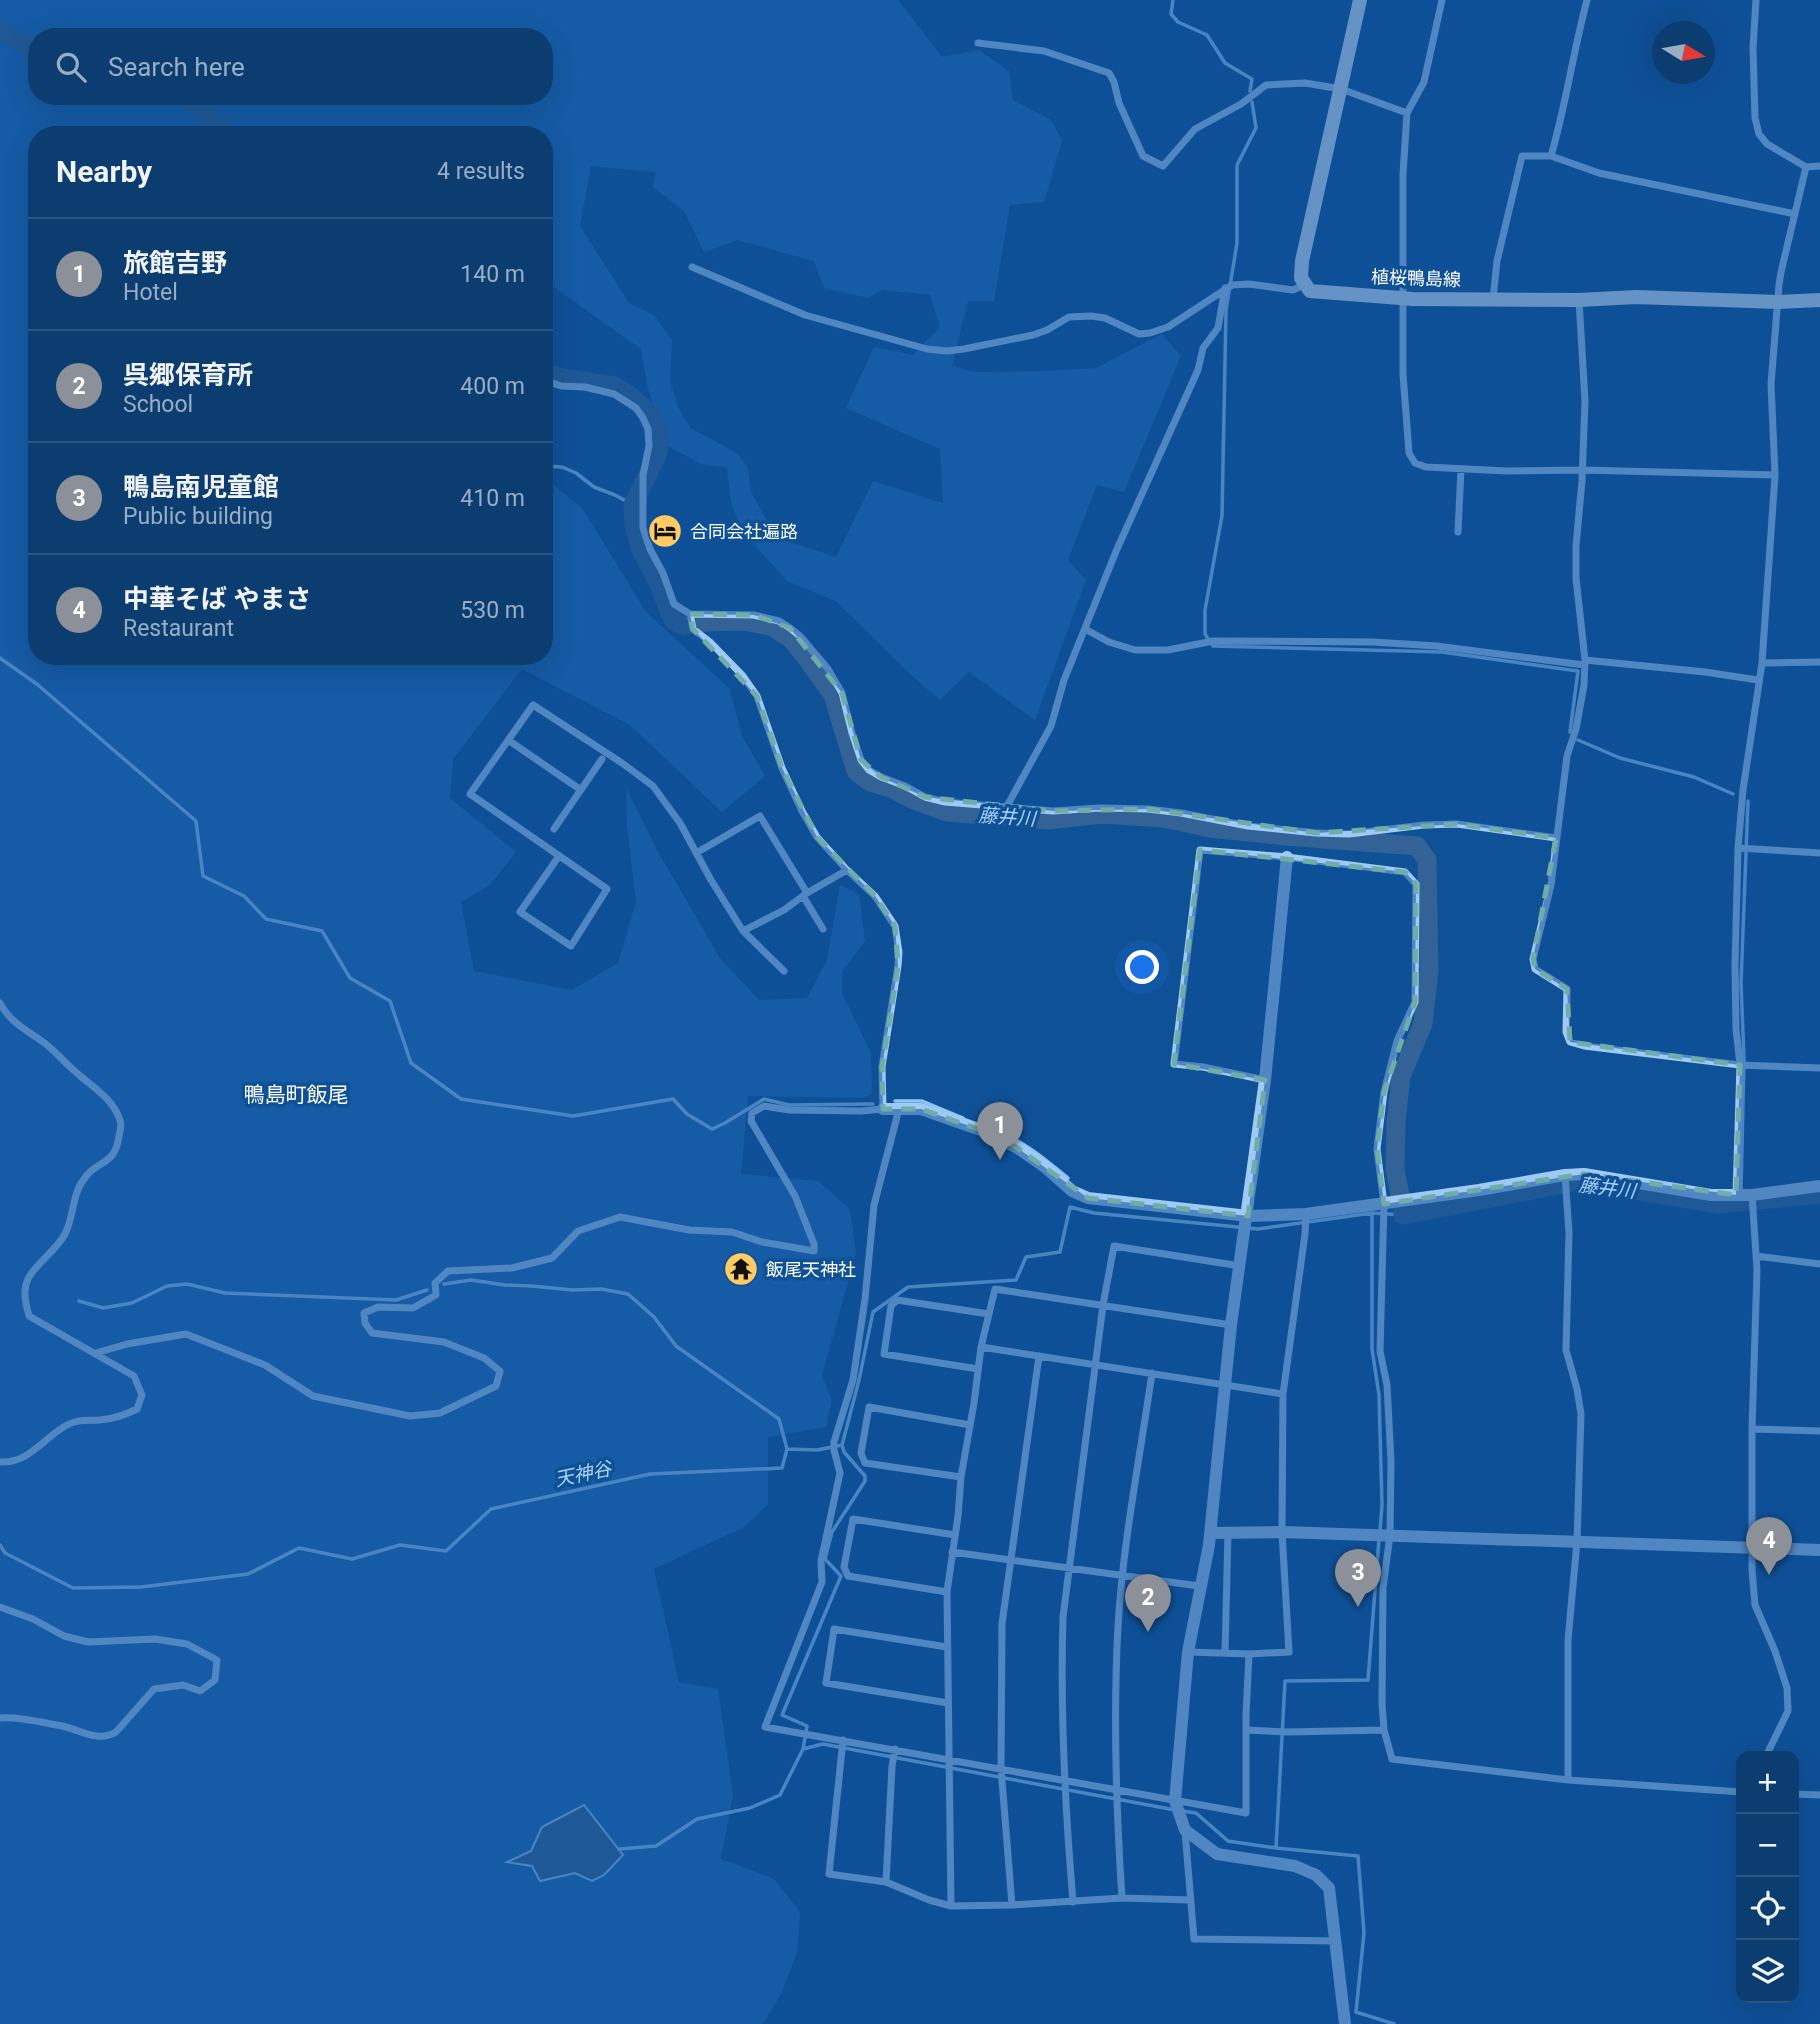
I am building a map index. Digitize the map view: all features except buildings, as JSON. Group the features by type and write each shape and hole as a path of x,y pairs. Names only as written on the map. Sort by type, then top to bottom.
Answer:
{"main road":[{"path":"1304,285 1301,278 1302,261 1360,0"},
{"name":"植桜鴨島線","path":"1304,285 1310,291 1403,299 1579,300 1636,297 1778,302 1820,300"}],"street":[{"path":"1442,0 1424,82 1407,113 1402,205 1404,374 1409,453 1415,463 1426,467 1507,471 1583,470 1775,475"},
{"path":"1551,156 1587,0"},
{"path":"1756,0 1753,60 1755,118 1759,134 1767,144 1806,166 1820,166"},
{"path":"978,43 1044,51 1109,73 1119,103 1143,156 1163,166 1195,129 1241,104 1266,85 1305,83 1341,89 1407,113"},
{"path":"1493,299 1497,261 1521,156 1551,156 1599,173 1795,214"},
{"path":"1736,1195 1743,1065 1736,1029 1735,966 1743,848 1743,790 1762,663 1775,475 1771,384 1781,272 1806,166"},
{"path":"692,267 805,315 927,349 947,351 1033,335 1069,317 1105,318 1139,334 1150,332 1168,327 1228,287 1249,284 1293,290 1304,285"},
{"path":"1007,806 1051,726 1063,680 1117,550 1198,370 1203,348 1218,328 1228,287"},
{"path":"1579,300 1585,401 1576,578 1585,662 1584,685 1576,729 1567,756 1552,885 1533,959 1535,970 1567,989 1566,1032 1570,1042 1584,1046 1743,1065 1820,1068"},
{"path":"553,383 614,394 636,408 648,429 649,446 643,475 643,528 674,604 690,617 693,629 710,642 743,676 757,696 782,768 817,837 846,870 868,888 895,926 898,966 882,1067 883,1109"},
{"path":"1458,532 1461,469"},
{"path":"690,617 754,615 779,621 790,628 828,669 842,694 861,760 869,770 881,777 925,797 945,802 1053,811 1148,809 1248,826 1316,833 1349,834 1457,824 1556,838"},
{"path":"1085,629 1109,642 1135,650 1168,650 1209,642 1373,642 1705,672 1758,680"},
{"path":"1762,663 1820,662"},
{"path":"559,856 520,912 571,946 607,889 470,794 533,705 653,786 680,824 743,931 785,971"},
{"path":"508,740 581,790"},
{"path":"554,829 603,759"},
{"path":"696,853 760,816 823,929"},
{"path":"1743,848 1820,853"},
{"path":"1265,1080 1174,1064 1200,850 1287,857 1405,872 1416,884 1415,1002 1397,1041 1384,1092 1377,1149 1384,1204 1380,1351 1387,1385 1391,1461 1381,1536 1382,1704 1384,1730 1392,1759 1568,1780 1736,1792"},
{"path":"1287,857 1265,1080 1224,1384 1211,1533 1188,1652 1175,1801 1185,1830 1194,1939 1336,1941"},
{"path":"743,931 784,910 846,870"},
{"path":"0,1003 11,1020 46,1044 77,1074 103,1094 115,1108 121,1124 117,1149 110,1158 85,1177 67,1231 57,1247 28,1278 25,1303 29,1315 134,1376 142,1395 137,1409 122,1417 83,1420 66,1425 25,1457 0,1462"},
{"path":"96,1353 127,1344 186,1334 265,1365 313,1396 410,1416 440,1413 496,1386 500,1371 484,1358 444,1342 372,1333 365,1323 365,1313 378,1307 413,1308 436,1295 435,1283 448,1270 512,1268 552,1258 578,1231 620,1217 689,1230 732,1232 762,1242 814,1251 814,1244 795,1196 751,1122 752,1113 764,1107 861,1111 921,1109 1016,1147 1045,1167 1072,1191 1088,1198 1248,1216 1306,1214 1539,1180 1565,1180 1584,1174 1711,1195 1736,1195 1752,1200 1820,1186"},
{"path":"898,1109 874,1205 865,1299 853,1380 834,1446 840,1473 821,1561 822,1582 765,1727 1246,1813 1249,1654"},
{"path":"1565,1180 1569,1233 1566,1350 1581,1414 1577,1542 1567,1640 1568,1780"},
{"path":"1752,1200 1756,1256 1752,1429 1755,1605 1775,1651 1787,1688 1788,1711 1767,1751"},
{"path":"1188,1652 1289,1652 1282,1532 1283,1394 1306,1234 1306,1214"},
{"path":"1073,1902 1065,1798 1061,1667 1063,1617 1103,1305 1114,1246 1240,1266"},
{"path":"1756,1256 1820,1264"},
{"path":"951,1906 947,1592 981,1347 995,1289 1231,1325"},
{"path":"978,1369 884,1354 891,1307 897,1300 989,1314"},
{"path":"981,1347 1283,1394"},
{"path":"1012,1905 1001,1768 1002,1624 1039,1356"},
{"path":"1122,1898 1115,1788 1118,1627 1122,1577 1152,1373"},
{"path":"961,1477 865,1463 861,1453 869,1407 970,1425"},
{"path":"1752,1429 1820,1431"},
{"path":"947,1592 848,1576 844,1567 853,1519 955,1535"},
{"path":"1211,1533 1282,1532 1820,1550"},
{"path":"1225,1653 1228,1533"},
{"path":"952,1552 1199,1586"},
{"path":"0,1607 33,1619 64,1636 88,1642 155,1639 187,1644 217,1660 215,1680 200,1691 183,1685 154,1689 116,1732 108,1737 93,1736 64,1727 0,1718"},
{"path":"947,1647 834,1629 826,1683 948,1703"},
{"path":"1246,1730 1384,1730"},
{"path":"843,1740 828,1874 886,1882 951,1906 1122,1898 1190,1900"},
{"path":"886,1882 895,1749"},
{"path":"1799,1794 1820,1795"},
{"path":"1185,1830 1217,1854 1295,1866 1316,1875 1329,1888 1345,2024"}],"highlighted area":[{"path":"690,614 754,615 790,628 842,693 861,760 881,777 925,797 1053,811 1148,809 1316,833 1457,824 1556,838 1533,959 1535,969 1567,989 1570,1042 1740,1065 1736,1195 1584,1174 1384,1204 1377,1149 1384,1092 1415,1002 1416,884 1405,872 1200,850 1174,1064 1265,1080 1248,1216 1088,1198 1016,1147 981,1130 921,1109 883,1109 882,1067 898,966 895,926 875,896 817,837 782,768 757,696 693,629"}],"shaded area":[{"path":"0,0 898,0 942,57 979,50 1009,71 1013,100 1051,120 1062,141 1044,202 1010,205 994,301 968,301 952,366 975,372 1096,368 1162,334 1181,356 1124,492 1097,485 1068,560 1086,580 1035,720 969,672 940,700 836,601 787,581 742,531 731,502 727,468 701,464 666,445 647,385 641,349 553,286 553,126 28,126 28,665 553,665 553,484 582,508 646,612 729,688 743,738 765,776 722,812 630,725 522,669 453,759 450,798 516,852 490,885 461,902 474,971 572,990 618,963 636,902 627,826 626,788 657,850 720,958 759,1000 807,998 827,960 840,885 859,894 865,941 842,972 842,993 871,1053 872,1094 862,1098 748,1096 741,1174 818,1181 850,1209 856,1253 822,1376 832,1401 826,1427 768,1437 768,1504 744,1527 654,1569 679,1682 718,1689 733,1795 721,1859 774,1879 800,1912 797,1953 781,1994 763,2024 0,2024","holes":["591,166 656,172 653,187 684,211 704,252 737,240 814,261 824,288 868,298 883,290 930,295 940,327 913,355 874,347 846,408 940,449 943,503 873,481 836,557 777,538 751,492 748,468 737,453 690,428 679,409 670,382 672,340 654,315 629,303 580,226"]},
{"path":"584,1805 623,1855 604,1875 592,1881 575,1873 540,1881 532,1866 507,1862 531,1851 542,1827"}],"waterway":[{"path":"1173,0 1171,14 1178,22 1207,35 1225,63 1252,79 1250,91"},
{"name":"藤井川","path":"0,31 28,46"},
{"path":"1252,102 1256,128 1237,165 1237,243 1226,310 1222,516 1205,610 1205,634 1213,646 1442,652 1578,671 1570,732"},
{"name":"藤井川","path":"197,105 216,126"},
{"name":"藤井川","path":"553,375 614,386 651,414 660,439 658,453 633,505 634,525 641,550 674,621 684,626 706,622 745,621 773,627 791,639 833,695 856,771 870,782 947,812 1048,820 1102,814 1164,818 1210,828 1417,846 1427,860 1429,971 1423,1024 1401,1076 1395,1169 1400,1196"},
{"path":"553,466 576,473 594,487 633,505"},
{"path":"0,658 38,685 196,821 203,876 244,896 266,919 322,931 350,978 390,1001 411,1063 461,1099 573,1116 673,1099 687,1114 712,1129 764,1099 789,1105 873,1104"},
{"path":"1578,740 1620,758 1694,777 1733,794"},
{"path":"1741,1189 1744,1059 1741,983 1748,801"},
{"path":"895,1101 922,1101 963,1118"},
{"path":"1000,1132 1044,1158 1068,1178"},
{"name":"藤井川","path":"1402,1208 1403,1215 1578,1181 1718,1204 1820,1194"},
{"path":"842,1445 873,1312 908,1287 1016,1280 1026,1257 1060,1252 1070,1207 1094,1213 1258,1229 1372,1213 1403,1215"},
{"path":"1372,1214 1372,1349 1379,1395 1382,1505 1380,1531"},
{"path":"444,1284 471,1280 573,1290 601,1289 628,1294 654,1317 676,1346 779,1419 787,1449"},
{"path":"79,1301 103,1308 132,1303 167,1286 187,1284 225,1293 396,1300 427,1290"},
{"name":"天神谷","path":"0,1545 5,1553 73,1588 141,1587 248,1574 299,1548 352,1559 400,1545 446,1551 491,1509 650,1474 782,1468 787,1449 817,1450 842,1445 844,1452 865,1476 865,1481 832,1532 825,1559 841,1576 782,1715 807,1726 803,1749"},
{"path":"1276,1848 1285,1681 1368,1680 1379,1539"},
{"path":"619,1849 656,1846 697,1819 750,1808 780,1795 803,1749 823,1744 1175,1810"},
{"path":"1183,1811 1196,1813 1228,1841 1358,1856 1364,1933 1356,2012 1394,2024"}],"place":[{"name":"合同会社遍路","path":"665,531"},
{"name":"旅館吉野","path":"1000,1160"},
{"name":"飯尾天神社","path":"741,1269"},
{"name":"中華そば やまさ","path":"1769,1575"},
{"name":"鴨島南児童館","path":"1358,1607"},
{"name":"呉郷保育所","path":"1148,1632"}],"district":[{"name":"鴨島町飯尾","path":"296,1095"}]}
